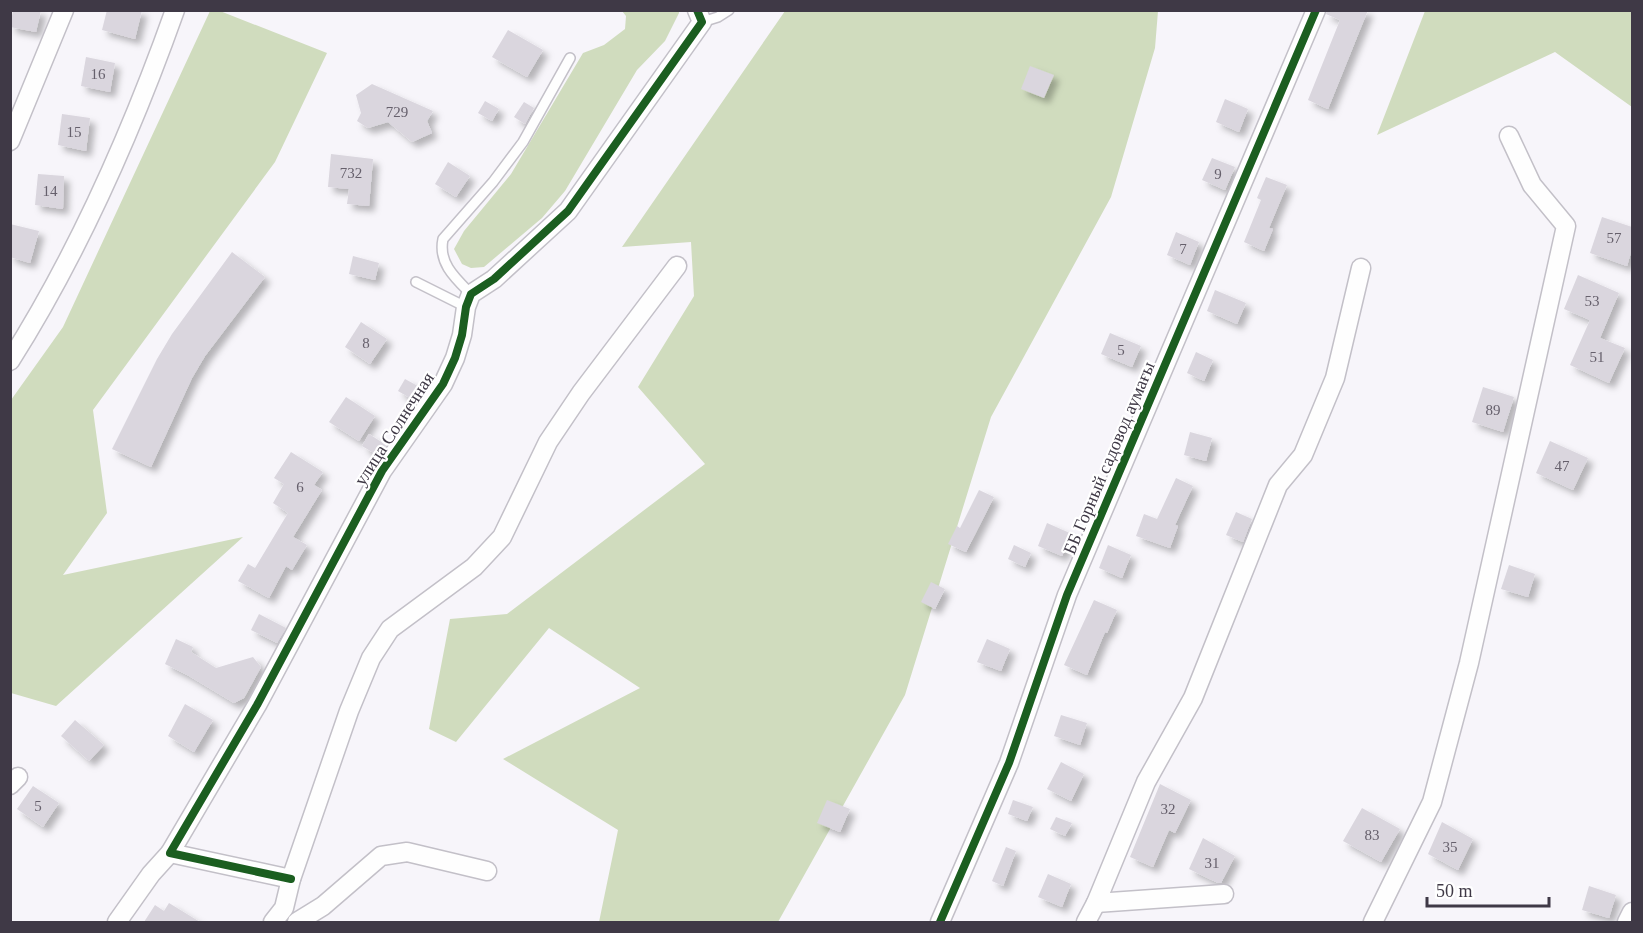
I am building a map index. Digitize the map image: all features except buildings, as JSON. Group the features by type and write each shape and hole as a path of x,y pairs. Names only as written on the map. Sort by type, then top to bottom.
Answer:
{"street":[{"path":"10,141 64,10"},
{"path":"10,361 40,314 103,186 159,55 175,10"},
{"name":"ББ Горный садовод аумағы","path":"940,922 1009,763 1067,595 1316,10"},
{"path":"468,301 568,211 699,16"},
{"path":"1373,922 1432,802 1468,663 1566,226 1532,185 1509,136"},
{"path":"273,922 284,908 291,879 349,711 371,658 390,629 474,567 502,537 548,442 581,393 677,266"},
{"path":"1086,922 1146,782 1193,698 1278,485 1303,455 1335,378 1361,268"},
{"name":"улица Солнечная","path":"117,922 151,874 170,853 257,705 382,471 443,384 462,335 468,301"},
{"path":"297,922 323,906 381,856 407,852 487,871"},
{"path":"170,853 291,879"},
{"path":"1096,903 1224,894"},
{"path":"1627,922 1632,912"}],"lane":[{"path":"699,16 718,17 729,10"},
{"path":"468,301 444,265 441,250 443,239 493,182 523,142 570,57"},
{"path":"416,282 468,301"}],"green space":[{"path":"210,11 220,11 327,53 275,162 93,410 107,513 63,575 243,537 56,706 11,693 11,400 63,327"},
{"path":"622,11 679,11 679,13 665,41 637,70 565,191 542,218 484,267 471,268 462,264 454,249 464,231 511,174 583,53 604,45 625,29 626,16"},
{"path":"785,11 1158,11 1155,48 1111,197 991,417 905,695 778,922 599,922 618,830 503,759 640,688 549,628 456,742 429,729 450,619 507,614 705,464 638,387 694,296 691,242 622,247"},
{"path":"1425,11 1632,11 1632,107 1555,52 1377,135"}],"cycle path":[{"path":"291,879 170,853 257,705 382,471 443,384 455,358 471,294 494,279 568,211 702,22 697,10"},
{"path":"940,922 1009,763 1067,595 1316,10"}]}
